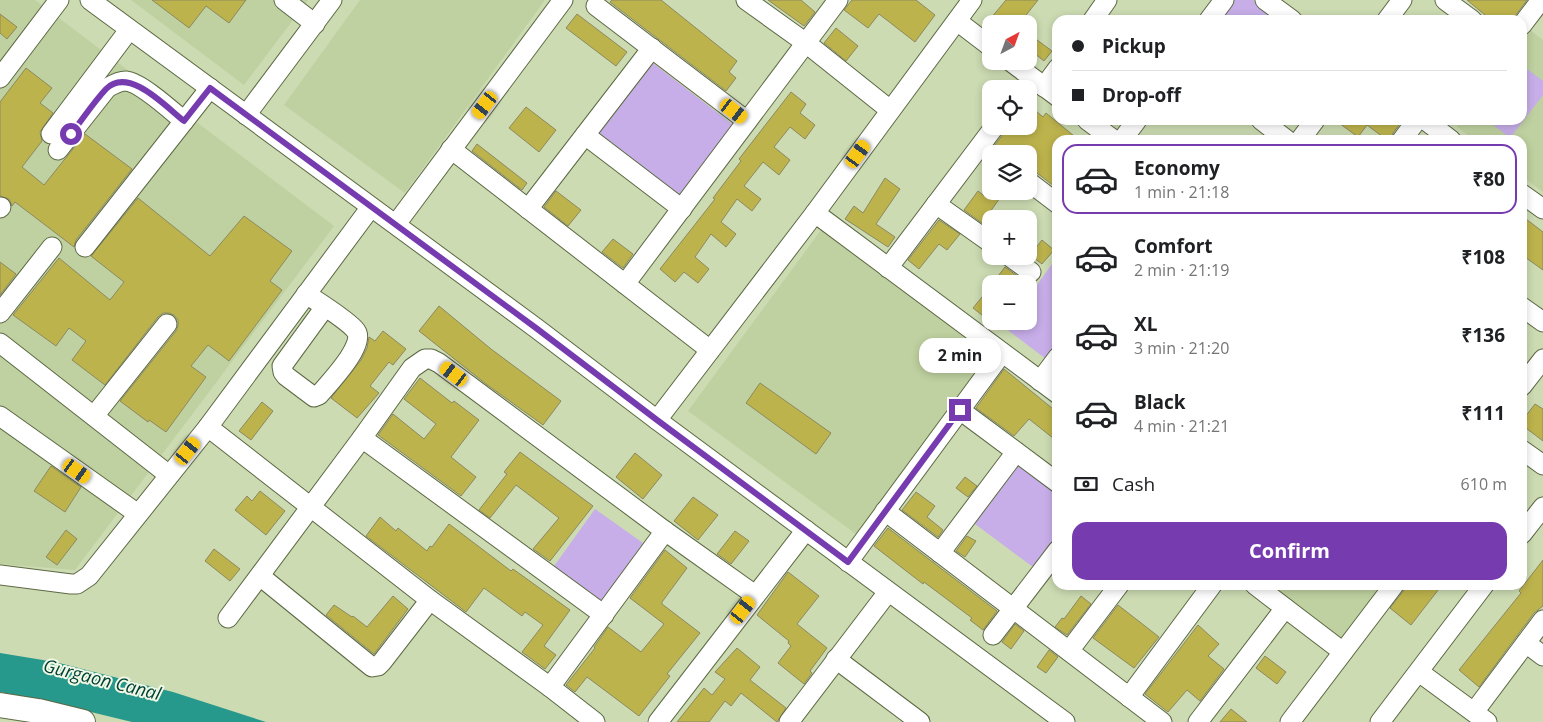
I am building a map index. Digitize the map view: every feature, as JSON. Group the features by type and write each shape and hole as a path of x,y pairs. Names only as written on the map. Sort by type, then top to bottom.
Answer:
{"main road":[{"path":"0,705 38,711 83,722"},
{"path":"0,717 27,722"}],"street":[{"path":"0,78 59,0"},
{"path":"90,0 396,224 888,592 1066,722"},
{"path":"284,0 315,24"},
{"path":"246,115 332,0"},
{"path":"396,224 563,0"},
{"path":"746,0 806,43 890,110"},
{"path":"625,284 838,0"},
{"path":"657,420 815,213 972,0"},
{"path":"1096,15 1107,0"},
{"path":"1213,15 1224,0"},
{"path":"1265,0 1285,15"},
{"path":"1391,15 1402,0"},
{"path":"1445,0 1465,15"},
{"path":"1532,22 1541,0"},
{"path":"596,6 748,122"},
{"path":"957,21 982,40"},
{"path":"129,30 55,142 107,88 119,82 126,81 142,88 184,121"},
{"path":"528,209 652,48"},
{"path":"1020,70 1039,88 1052,74"},
{"path":"85,247 210,88"},
{"path":"1094,125 1108,135"},
{"path":"1267,125 1280,135"},
{"path":"1435,125 1448,131"},
{"path":"585,135 682,209"},
{"path":"451,149 710,350"},
{"path":"888,268 936,204 982,154"},
{"path":"1037,188 1052,199"},
{"path":"1527,198 1543,209"},
{"path":"936,204 982,237"},
{"path":"0,574 71,584 77,584 89,576 208,427 371,207"},
{"path":"815,213 1052,389"},
{"path":"0,313 52,247"},
{"path":"1022,265 1031,272"},
{"path":"306,294 355,330 358,337 355,349 319,394 314,397 286,376 282,366 325,308"},
{"path":"1527,311 1543,322"},
{"path":"94,416 167,324"},
{"path":"3,351 94,416 169,475"},
{"path":"848,562 1002,353"},
{"path":"228,618 311,508 412,368 425,359 431,359 755,595"},
{"path":"1527,380 1543,359"},
{"path":"1040,380 1052,365"},
{"path":"960,410 1052,479"},
{"path":"0,416 138,514"},
{"path":"208,427 430,600 595,722"},
{"path":"362,438 604,615"},
{"path":"940,552 1016,452"},
{"path":"1527,454 1543,465"},
{"path":"1527,527 1543,506"},
{"path":"885,511 1162,722"},
{"path":"658,722 806,530"},
{"path":"550,687 665,531"},
{"path":"992,635 1052,558"},
{"path":"260,576 372,667 378,666 382,662 430,600"},
{"path":"1069,651 1114,590"},
{"path":"1129,697 1202,590"},
{"path":"1262,590 1343,652"},
{"path":"1290,722 1390,590"},
{"path":"1380,722 1480,590"},
{"path":"789,722 888,592"},
{"path":"1198,722 1285,608"},
{"path":"1419,672 1482,719 1526,643 1543,620"},
{"path":"1526,643 1543,656"},
{"path":"836,659 920,722"}],"shaded area":[{"path":"0,0 35,0 334,226 75,570 0,564"},
{"path":"131,0 308,0 244,85"},
{"path":"360,0 545,0 405,193 284,105"},
{"path":"1233,0 1253,0 1273,15 1222,15"},
{"path":"1530,30 1543,40 1543,192 1527,180 1527,135 1467,135 1457,127 1458,125 1527,125 1527,34"},
{"path":"649,60 736,127 680,199 594,132"},
{"path":"1527,69 1543,81 1543,95 1527,116"},
{"path":"1493,125 1520,125 1512,135 1506,135"},
{"path":"821,230 989,353 856,534 688,411"},
{"path":"1052,264 1052,351 1046,359 1008,330 1037,330 1037,285"},
{"path":"1017,460 1052,487 1052,550 1037,570 971,521"},
{"path":"595,509 643,543 600,603 552,569"},
{"path":"1270,590 1383,590 1343,645"}],"water":[{"name":"Gurgaon Canal","path":"0,653 55,662 173,692 266,722 132,722 0,692"}],"building":[{"path":"152,0 246,0 229,23 206,6 189,28"},
{"path":"612,0 661,0 737,61 729,72 736,78 726,91 610,2"},
{"path":"768,0 801,0 815,12 804,26"},
{"path":"852,0 916,0 935,15 915,42 879,14 868,28 844,10"},
{"path":"1006,0 1038,0 1026,15 994,15"},
{"path":"1467,0 1527,0 1516,15 1485,15"},
{"path":"0,14 17,27 7,39 0,33"},
{"path":"577,14 627,52 616,66 566,28"},
{"path":"836,28 858,46 846,61 824,43"},
{"path":"1038,41 1052,51 1044,61 1038,56"},
{"path":"26,68 52,88 40,103 53,113 40,132 42,141 22,167 44,185 85,134 132,169 76,240 74,247 15,202 12,206 9,199 0,196 0,102"},
{"path":"791,92 806,104 800,113 815,125 805,139 790,127 774,147 790,160 779,175 763,162 744,186 761,199 752,211 737,199 721,222 736,234 726,247 711,234 695,257 709,269 698,283 684,272 675,282 660,269 715,199 713,198 741,161 739,159"},
{"path":"526,107 556,130 539,152 509,128"},
{"path":"1037,112 1043,117 1046,113 1052,118 1052,125 1061,125 1073,135 1052,135 1052,184 1037,173 1037,145 995,145 1002,135 1037,135"},
{"path":"1342,125 1367,125 1360,135 1355,135"},
{"path":"1367,125 1399,125 1392,135 1380,135"},
{"path":"477,144 527,183 522,190 472,151"},
{"path":"885,178 900,189 876,224 895,237 888,247 845,219 854,206 863,213"},
{"path":"556,191 581,210 568,226 544,207"},
{"path":"978,191 982,194 982,200 999,200 991,210 982,210 982,223 964,210"},
{"path":"138,198 210,256 244,216 292,251 270,281 282,290 229,361 208,345 191,366 206,377 166,432 149,420 148,422 120,401 176,331 178,320 174,315 163,313 158,317 105,385 72,360 86,341 69,328 56,346 13,315 59,258 110,300 124,282 91,256"},
{"path":"939,220 960,234 947,250 939,244 919,269 908,260"},
{"path":"1527,220 1543,232 1543,270 1527,259"},
{"path":"613,239 633,254 623,268 602,252"},
{"path":"1042,240 1052,248 1052,252 1042,264 1037,260 1037,246"},
{"path":"0,262 16,274 0,295"},
{"path":"1005,267 1016,275 999,275"},
{"path":"982,297 982,315 973,308"},
{"path":"439,306 491,349 561,401 543,425 486,384 419,331"},
{"path":"383,331 406,349 393,365 389,362 370,386 379,393 357,418 331,398 361,360 367,348 369,337 375,341"},
{"path":"1004,369 1052,408 1052,437 1029,419 1014,436 976,408"},
{"path":"420,378 452,403 454,401 479,420 451,457 476,477 461,496 378,435 393,414 424,439 436,424 404,399"},
{"path":"760,383 831,433 816,454 746,403"},
{"path":"262,402 273,411 251,440 239,431"},
{"path":"1535,404 1543,409 1543,441 1527,429 1527,414"},
{"path":"520,452 593,506 550,561 533,549 559,518 516,485 490,518 479,510 507,474 504,472"},
{"path":"635,453 662,475 643,499 616,477"},
{"path":"51,466 81,487 65,512 34,491"},
{"path":"965,477 977,486 968,497 956,488"},
{"path":"260,491 285,511 266,535 235,510 247,496 252,501"},
{"path":"916,492 935,506 927,517 943,530 938,537 902,510"},
{"path":"693,497 718,515 698,540 674,521"},
{"path":"380,517 396,531 398,528 427,551 449,524 511,571 513,569 570,610 544,646 556,655 545,669 522,652 543,625 525,612 522,616 484,588 466,612 366,536"},
{"path":"888,528 997,611 983,630 970,620 972,618 924,582 923,584 874,546"},
{"path":"66,530 77,539 57,565 46,557"},
{"path":"735,531 749,541 731,564 717,554"},
{"path":"967,536 976,541 965,557 956,551"},
{"path":"214,549 240,569 230,581 205,561"},
{"path":"665,550 687,568 662,604 700,633 667,674 670,676 639,716 587,677 575,692 566,685 595,648 608,627 641,652 664,624 630,598"},
{"path":"1543,560 1543,606 1534,613 1479,687 1459,670 1521,593 1520,590 1527,590 1527,581"},
{"path":"788,572 819,596 797,624 827,648 810,671 812,673 804,684 778,663 791,646 788,643 789,641 757,615"},
{"path":"1404,590 1438,590 1411,625 1390,608"},
{"path":"393,596 408,609 374,654 326,615 334,605 367,627"},
{"path":"1081,596 1091,604 1067,635 1055,627 1062,618 1064,619"},
{"path":"1118,605 1159,637 1134,668 1093,638"},
{"path":"1015,624 1024,631 1011,649 1002,642"},
{"path":"1198,625 1219,644 1208,656 1224,669 1200,701 1187,690 1168,712 1145,694"},
{"path":"737,648 760,667 750,680 786,708 777,722 741,693 731,706 725,701 709,722 677,722 704,688 712,695 725,679 715,672"},
{"path":"1049,650 1058,657 1046,673 1037,667"},
{"path":"1265,656 1286,672 1277,684 1256,668"},
{"path":"1231,709 1247,722 1220,722"}],"route":[{"path":"71,134 107,88 119,82 126,81 142,88 184,121 210,88 536,328 848,562 960,410"}]}
